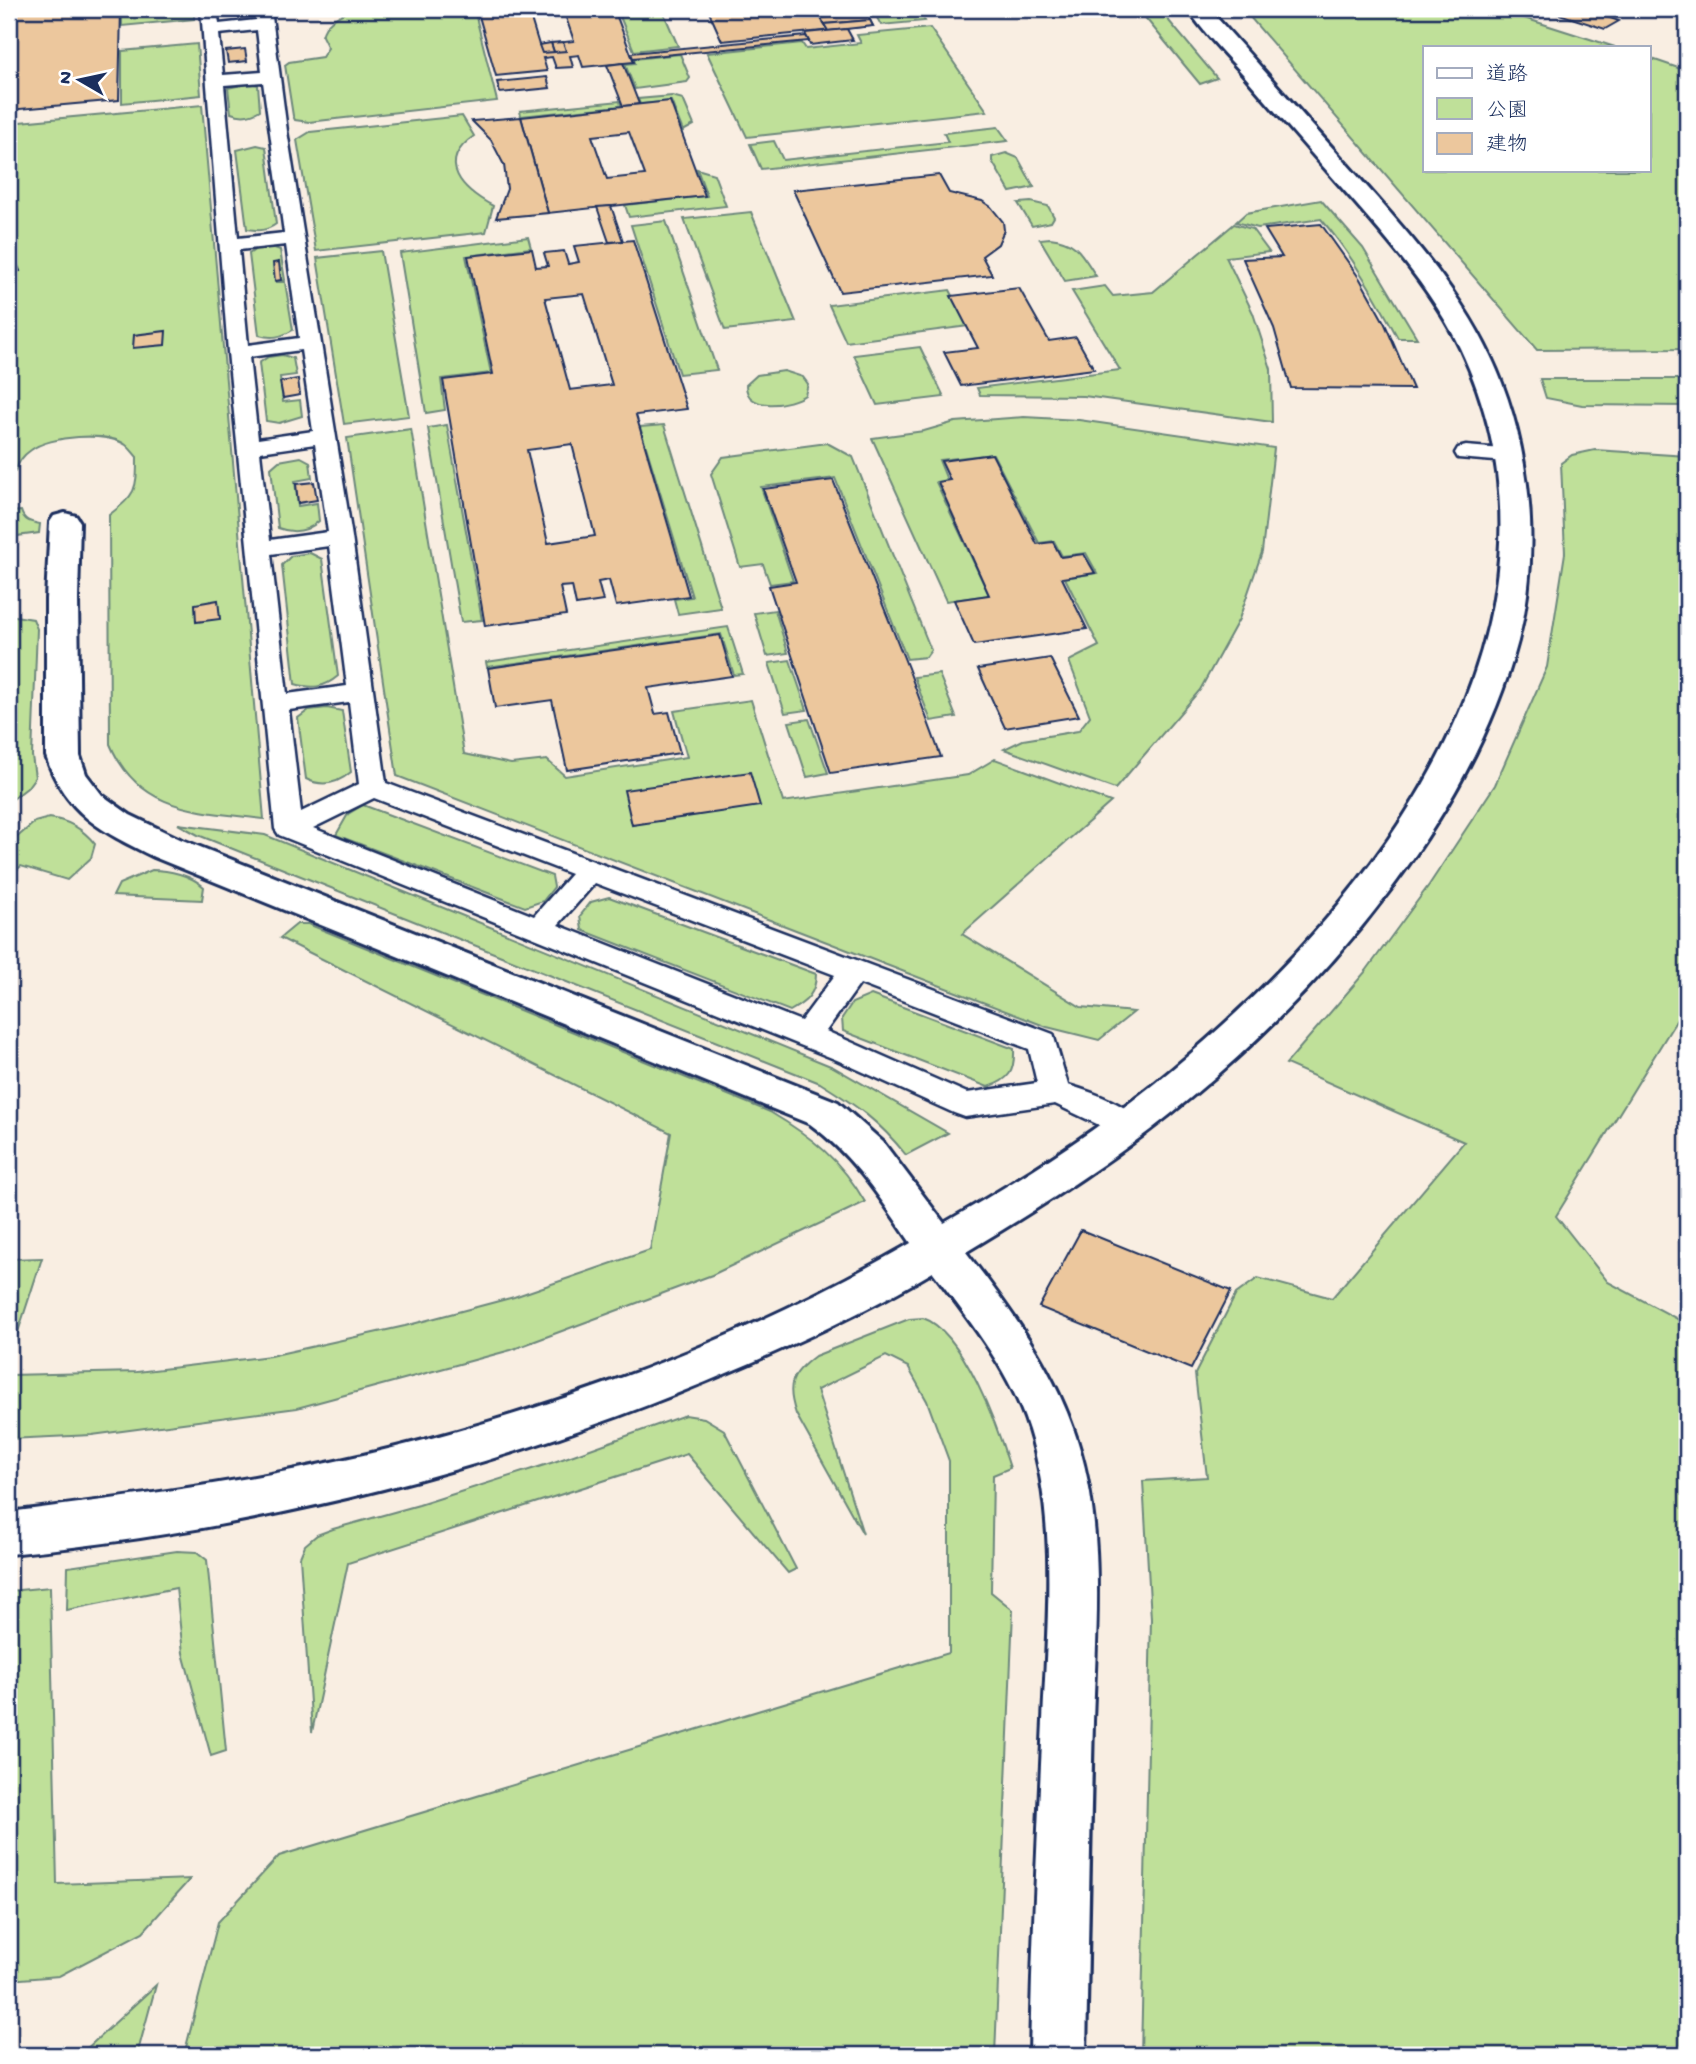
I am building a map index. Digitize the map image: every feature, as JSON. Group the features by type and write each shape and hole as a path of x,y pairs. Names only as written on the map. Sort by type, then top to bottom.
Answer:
{"street":[{"path":"9,1533 172,1513 256,1499 342,1481 478,1446 589,1408 730,1352 827,1309 940,1249 1035,1190 1129,1126 1221,1052 1304,970 1384,872 1452,764 1487,689 1511,605 1517,553 1507,455 1492,393 1462,327 1439,291 1395,234 1198,9"},
{"path":"65,522 62,599 63,756 69,779 79,793 105,816 140,835 238,877 806,1104 838,1122 862,1146 998,1329 1042,1407 1051,1429 1063,1485 1069,1542 1071,1626 1058,2055"}],"lane":[{"path":"289,830 238,352 210,19 264,16 340,537 373,788"},
{"path":"215,81 271,76"},
{"path":"229,245 295,238"},
{"path":"238,352 310,343"},
{"path":"248,447 324,436"},
{"path":"1466,453 1507,455"},
{"path":"258,549 340,537"},
{"path":"275,704 360,692"},
{"path":"289,830 373,788 1042,1042 1055,1092"},
{"path":"289,830 807,1036 965,1105 1055,1092 1079,1100 1129,1126"},
{"path":"539,929 590,870"},
{"path":"807,1036 853,970"}],"shaded area":[{"path":"9,9 1687,9 1687,2055 9,2055"}],"green space":[{"path":"122,9 194,9 194,19 122,26"},
{"path":"352,9 474,9 497,101 309,122 295,120 285,65 322,57 328,48 322,36 327,26"},
{"path":"617,9 662,9 678,46 634,51"},
{"path":"872,9 918,9 925,21 881,25"},
{"path":"1138,9 1159,9 1217,78 1200,84"},
{"path":"1243,9 1496,9 1612,46 1423,46 1423,172 1650,172 1650,58 1687,71 1687,349 1537,350"},
{"path":"930,28 987,111 747,137 707,53 802,43 806,49 861,43 857,35"},
{"path":"197,44 201,95 122,103 122,51"},
{"path":"680,54 690,78 687,82 635,89 625,64 635,63 634,59"},
{"path":"250,83 258,85 260,110 246,115 231,113 228,88"},
{"path":"672,96 683,99 694,125 683,131 671,101 640,104 638,99"},
{"path":"620,101 621,106 521,116 520,111"},
{"path":"202,105 264,819 195,810 155,796 137,784 122,767 110,744 109,515 125,502 133,491 137,457 126,445 117,441 78,437 39,445 21,459 15,471 9,472 9,123"},
{"path":"462,116 474,136 462,146 456,156 455,166 464,184 493,206 486,232 316,251 297,140 310,132"},
{"path":"998,127 1008,141 761,169 750,144 774,141 783,160 948,142 944,133"},
{"path":"257,145 266,147 276,224 259,230 247,229 237,150"},
{"path":"1006,153 1018,158 1034,187 1010,192 992,161 992,157"},
{"path":"697,169 714,174 726,206 629,217 625,205 707,196"},
{"path":"1321,200 1363,248 1417,338 1398,338 1353,261 1321,219 1258,228 1236,222 1246,213"},
{"path":"1031,202 1048,206 1054,217 1051,222 1032,226 1018,203"},
{"path":"751,212 796,322 725,330 684,219"},
{"path":"666,221 717,370 679,374 631,225"},
{"path":"1234,224 1252,229 1269,252 1226,257 1253,313 1271,369 1272,422 1084,396 980,395 977,388 1120,370 1072,291 1105,286 1113,296 1153,292"},
{"path":"528,237 531,248 466,256 491,373 441,379 445,410 426,413 400,253"},
{"path":"1040,239 1067,242 1078,250 1096,276 1065,281"},
{"path":"272,247 280,250 285,280 274,282 285,282 293,330 272,337 259,335 249,254 256,249"},
{"path":"381,251 409,416 344,424 317,258"},
{"path":"950,290 969,326 846,342 829,305"},
{"path":"920,347 944,397 877,405 854,355"},
{"path":"282,355 293,358 296,375 280,377 283,402 300,400 302,416 279,423 266,421 259,363 268,357"},
{"path":"784,371 803,377 808,384 805,395 790,402 770,404 753,400 748,394 746,385 757,375"},
{"path":"1540,379 1687,379 1687,406 1582,405 1546,398"},
{"path":"1024,417 1079,420 1274,448 1262,552 1239,619 1200,690 1115,789 1004,749 1023,740 1078,731 1090,716 1069,661 1099,646 1065,578 1097,573 1086,553 1062,556 1054,541 1039,543 993,454 939,460 947,480 936,482 989,595 946,601 872,438 924,431 955,422"},
{"path":"447,425 482,620 461,622 428,428"},
{"path":"664,425 721,608 678,614 674,599 692,597 640,427"},
{"path":"411,429 464,754 511,764 547,760 565,776 687,757 674,711 751,700 783,802 968,775 995,759 1111,802 962,934 1081,1007 1134,1012 1099,1040 1047,1027 397,776 347,438"},
{"path":"827,443 853,457 931,650 926,657 907,659 835,478 761,487 793,581 770,584 763,564 740,567 711,474 723,457"},
{"path":"1595,450 1687,456 1687,1003 1556,1216 1608,1282 1687,1324 1687,2055 1141,2055 1151,1619 1143,1481 1207,1477 1195,1374 1236,1294 1258,1278 1332,1298 1464,1142 1286,1064 1366,971 1429,885 1495,785 1547,667 1565,553 1561,463 1572,455"},
{"path":"301,457 310,462 312,478 295,481 298,506 317,503 319,521 305,530 289,531 278,528 271,468 279,461"},
{"path":"21,511 28,520 40,524 39,533 10,537 9,542 9,512"},
{"path":"310,553 322,559 338,676 323,685 307,687 295,684 282,565 291,556"},
{"path":"775,610 788,653 767,656 754,613"},
{"path":"9,615 33,619 37,629 32,756 35,777 27,788 9,802"},
{"path":"728,627 743,674 734,675 721,634 487,667 486,662"},
{"path":"790,660 807,710 785,713 769,663"},
{"path":"939,674 956,717 931,721 914,677"},
{"path":"327,708 342,711 351,772 335,782 324,783 306,779 298,718 309,710"},
{"path":"809,719 828,773 807,777 789,722"},
{"path":"363,805 552,876 554,887 543,901 525,907 336,835 348,814"},
{"path":"49,818 69,823 85,834 95,844 91,858 67,880 21,866 12,874 9,873 9,844 35,822"},
{"path":"178,824 265,835 833,1067 948,1133 906,1155 867,1115 820,1083 198,835"},
{"path":"152,870 193,879 204,887 202,900 113,896 119,884"},
{"path":"609,897 816,974 812,992 805,1001 790,1011 582,930 580,916 591,902"},
{"path":"297,924 308,924 770,1112 824,1151 846,1174 865,1202 712,1275 511,1350 297,1408 92,1435 9,1439 9,1375 137,1372 270,1356 405,1326 514,1297 650,1250 671,1133 280,938"},
{"path":"871,995 1014,1049 1012,1069 1006,1078 988,1087 843,1031 842,1018 852,1003"},
{"path":"42,1258 9,1360 9,1259"},
{"path":"923,1318 938,1327 952,1341 965,1361 988,1406 1010,1468 993,1475 991,1592 1013,1610 995,2055 184,2055 218,1922 279,1856 949,1653 949,1461 927,1401 908,1367 886,1356 817,1390 863,1534 796,1414 791,1395 796,1375 815,1356 909,1319"},
{"path":"685,1415 704,1418 724,1430 796,1569 788,1573 687,1454 348,1563 312,1732 300,1557 305,1545 317,1535 333,1529 554,1462"},
{"path":"177,1551 197,1552 207,1560 226,1751 211,1756 183,1653 176,1588 67,1610 68,1567"},
{"path":"50,1587 57,1884 190,1879 143,1932 59,1976 9,1980 9,1591"},
{"path":"156,1985 137,2055 71,2055 83,2052"}],"building":[{"path":"9,9 121,9 119,100 9,110"},
{"path":"477,9 528,9 539,45 574,41 563,9 614,9 634,62 583,67 579,55 570,56 573,67 556,68 552,57 543,58 547,71 496,76"},
{"path":"704,9 863,9 873,26 722,41 709,12"},
{"path":"1544,9 1584,9 1619,21 1605,29"},
{"path":"1614,9 1643,9 1646,13 1618,14"},
{"path":"866,13 870,20 824,24 821,18"},
{"path":"870,20 873,26 828,31 824,24"},
{"path":"847,29 853,40 810,45 805,33"},
{"path":"806,36 809,41 633,58 631,53"},
{"path":"563,42 566,51 554,52 551,43"},
{"path":"551,43 554,52 542,53 539,45"},
{"path":"245,49 247,61 228,63 226,51"},
{"path":"623,63 639,104 623,106 607,65"},
{"path":"547,77 550,88 500,93 497,82"},
{"path":"670,101 705,196 548,213 521,117","holes":["629,132 645,175 607,179 592,136"]},
{"path":"521,117 548,213 496,218 507,189 504,165 491,140 472,121"},
{"path":"939,175 949,193 982,201 991,207 1003,222 1004,230 998,244 982,256 992,275 840,292 793,190"},
{"path":"611,206 623,241 609,242 597,207"},
{"path":"1321,224 1360,279 1385,324 1413,389 1291,388 1274,328 1243,259 1282,257 1265,229"},
{"path":"633,240 687,409 636,415 689,596 616,606 609,580 598,582 603,601 576,605 572,586 560,587 566,615 485,626 443,380 493,374 468,256 532,249 536,267 548,266 544,253 564,251 568,264 579,262 574,246","holes":["584,294 612,385 570,390 545,298","572,444 595,536 548,543 527,450"]},
{"path":"9,244 20,271 9,273"},
{"path":"279,262 281,280 275,281 273,263"},
{"path":"1019,288 1049,341 1076,337 1094,369 961,386 944,352 978,348 951,296"},
{"path":"166,331 165,345 133,348 134,335"},
{"path":"298,379 300,395 283,398 280,382"},
{"path":"992,454 1037,544 1053,542 1061,557 1084,554 1095,573 1062,578 1087,629 974,645 954,600 989,595 938,482 950,480 941,461"},
{"path":"833,480 941,757 831,773 769,586 796,582 763,489"},
{"path":"314,482 317,500 298,503 296,484"},
{"path":"218,600 220,619 196,622 195,604"},
{"path":"720,635 732,676 648,688 655,714 669,712 680,753 567,770 552,700 495,708 488,668"},
{"path":"1050,658 1079,716 1005,728 978,669"},
{"path":"750,772 760,806 632,825 624,790"},
{"path":"1081,1230 1231,1291 1191,1369 1039,1307"}]}
